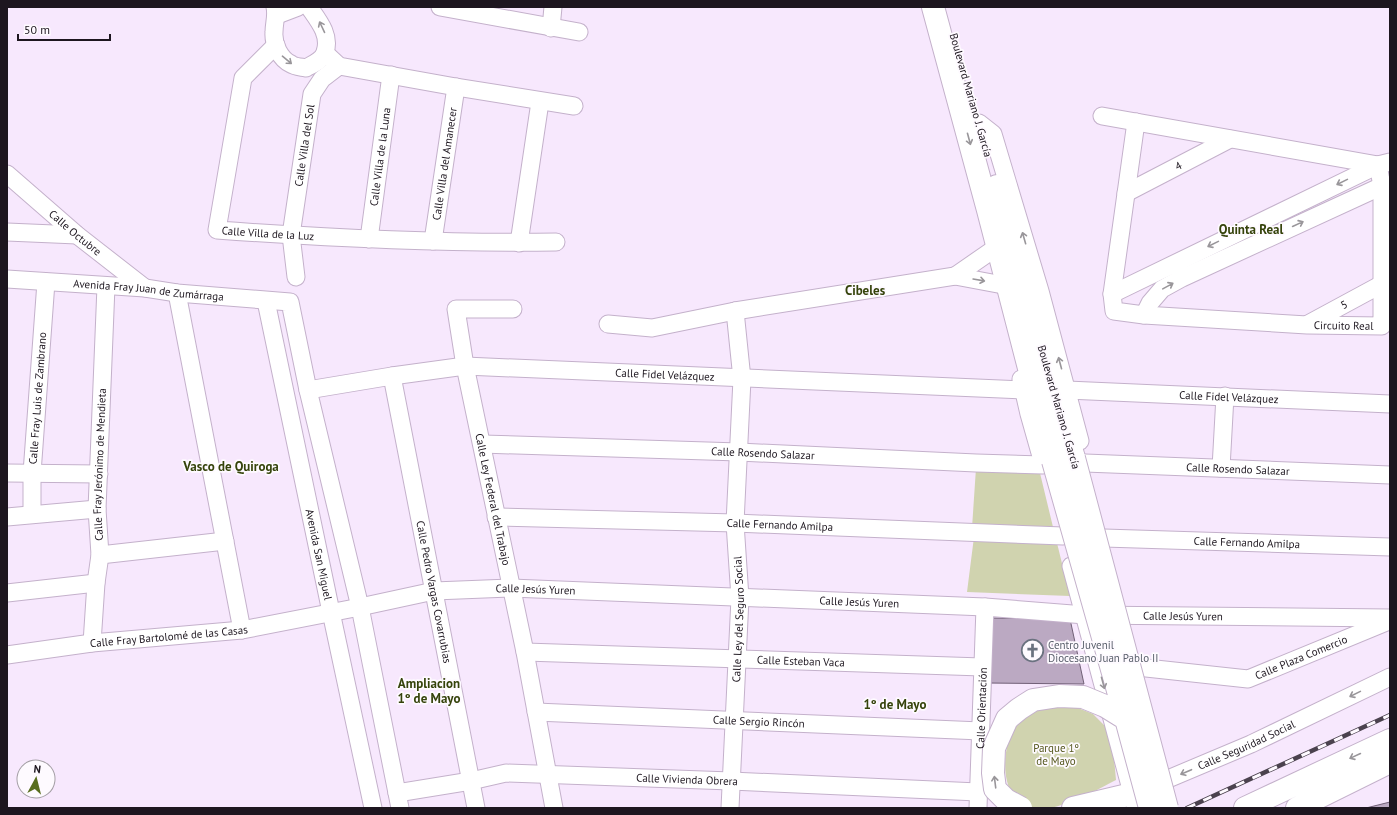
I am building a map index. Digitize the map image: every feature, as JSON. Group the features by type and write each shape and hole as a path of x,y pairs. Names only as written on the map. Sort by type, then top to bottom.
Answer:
{"main road":[{"name":"Boulevard Mariano J. García","path":"933,7 988,210 1048,463 1126,719 1150,808"},
{"name":"Boulevard Mariano J. García","path":"946,7 979,123 1080,460 1167,808"},
{"path":"1021,808 1006,800 995,789 994,773 994,748 1008,719 1018,709 1033,700 1059,696 1083,697 1105,706 1126,719"},
{"path":"1245,808 1390,740"},
{"path":"1297,808 1390,762"},
{"path":"1074,808 1134,801"}],"street":[{"path":"298,7 276,11 274,33 276,45 283,59 292,65 306,68 319,61 325,53 326,36 319,20 309,7"},
{"path":"440,7 579,32"},
{"path":"551,28 553,7"},
{"name":"Calle Villa de la Luz","path":"276,45 243,78 217,230 291,236 369,239 520,243 556,242"},
{"path":"325,53 339,66 540,102 574,106"},
{"name":"Calle Villa del Sol","path":"296,277 291,236 312,94 322,78 339,66"},
{"name":"Calle Villa de la Luna","path":"369,239 390,75"},
{"name":"Calle Villa del Amanecer","path":"433,241 456,87"},
{"path":"520,243 540,102"},
{"path":"1102,116 1384,163"},
{"name":"Circuito Real","path":"1136,122 1112,294 1114,311 1144,315 1307,325 1382,326 1386,185 1384,163"},
{"path":"979,123 993,134 1040,291 1067,390 1080,460 1104,538 1125,615 1172,808"},
{"name":"4","path":"1126,193 1230,138"},
{"path":"1112,294 1384,163"},
{"name":"Calle Octubre","path":"7,174 77,235 145,288"},
{"path":"1144,315 1150,303 1162,289 1182,278 1386,185"},
{"path":"988,210 994,249 1023,390 1048,463 1063,536 1134,801"},
{"path":"1255,224 1262,241"},
{"path":"7,232 77,235"},
{"path":"955,276 994,249"},
{"path":"608,324 652,328 735,311 955,276 1002,285"},
{"name":"Avenida Fray Juan de Zumárraga","path":"7,279 145,288 177,293 290,302 308,390"},
{"name":"Calle Fray Luis de Zambrano","path":"32,514 32,473 46,282"},
{"name":"5","path":"1307,325 1382,284"},
{"name":"Calle Fray Jerónimo de Mendieta","path":"92,643 96,583 100,555 97,509 106,286"},
{"path":"177,293 242,630"},
{"name":"Avenida San Miguel","path":"266,301 373,808"},
{"name":"Calle Ley Federal del Trabajo","path":"513,309 456,309 465,366 524,652 554,808"},
{"name":"Calle Ley del Seguro Social","path":"730,808 740,598 735,523 742,379 735,311"},
{"name":"Calle Fidel Velázquez","path":"308,390 465,366 1023,390"},
{"name":"Calle Pedro Vargas Covarrubias","path":"392,376 476,808"},
{"path":"308,390 360,607 398,800"},
{"name":"Calle Fidel Velázquez","path":"1067,390 1390,404"},
{"path":"1221,468 1225,396"},
{"name":"Calle Rosendo Salazar","path":"482,444 739,452 976,463 1048,463"},
{"name":"Calle Rosendo Salazar","path":"1080,460 1390,475"},
{"path":"7,473 99,474"},
{"path":"7,517 97,509"},
{"name":"Calle Fernando Amilpa","path":"496,517 735,523 1063,536"},
{"name":"Calle Fernando Amilpa","path":"1104,538 1390,547"},
{"path":"100,555 225,541"},
{"path":"7,593 96,583"},
{"name":"Calle Jesús Yuren","path":"331,612 434,591 510,588 985,608 1085,615 1390,619"},
{"name":"Calle Orientación","path":"978,800 985,608"},
{"name":"Calle Fray Bartolomé de las Casas","path":"7,655 92,643 242,630 331,612"},
{"name":"Calle Plaza Comercio","path":"1137,667 1248,679 1390,619"},
{"name":"Calle Esteban Vaca","path":"524,652 982,667"},
{"name":"Calle Seguridad Social","path":"1101,808 1134,801 1166,780 1251,744 1390,677"},
{"name":"Calle Sergio Rincón","path":"536,712 981,731"},
{"name":"Calle Vivienda Obrera","path":"398,800 506,773 731,781 978,800"}],"green space":[{"path":"976,468 1039,469 1053,527 972,528"},
{"path":"974,537 1056,539 1070,596 967,592"},
{"name":"Parque 1º de Mayo","path":"1068,704 1093,714 1106,727 1114,758 1116,780 1066,804 1056,807 1037,808 1020,802 1015,798 1008,786 1005,763 1009,739 1014,728 1021,719 1029,713 1043,708"}],"building":[{"name":"Centro Juvenil Diocesano Juan Pablo II","path":"989,618 1070,619 1084,684 987,683"},
{"path":"1390,802 1390,808 1366,808"}],"railway":[{"path":"1187,808 1390,715"}],"place":[{"name":"Centro Juvenil Diocesano Juan Pablo II","path":"1033,651"}],"district":[{"name":"Quinta Real","path":"1251,229"},
{"name":"Cibeles","path":"865,290"},
{"name":"Vasco de Quiroga","path":"231,466"},
{"name":"Ampliacion 1º de Mayo","path":"429,690"},
{"name":"1º de Mayo","path":"895,704"}]}
